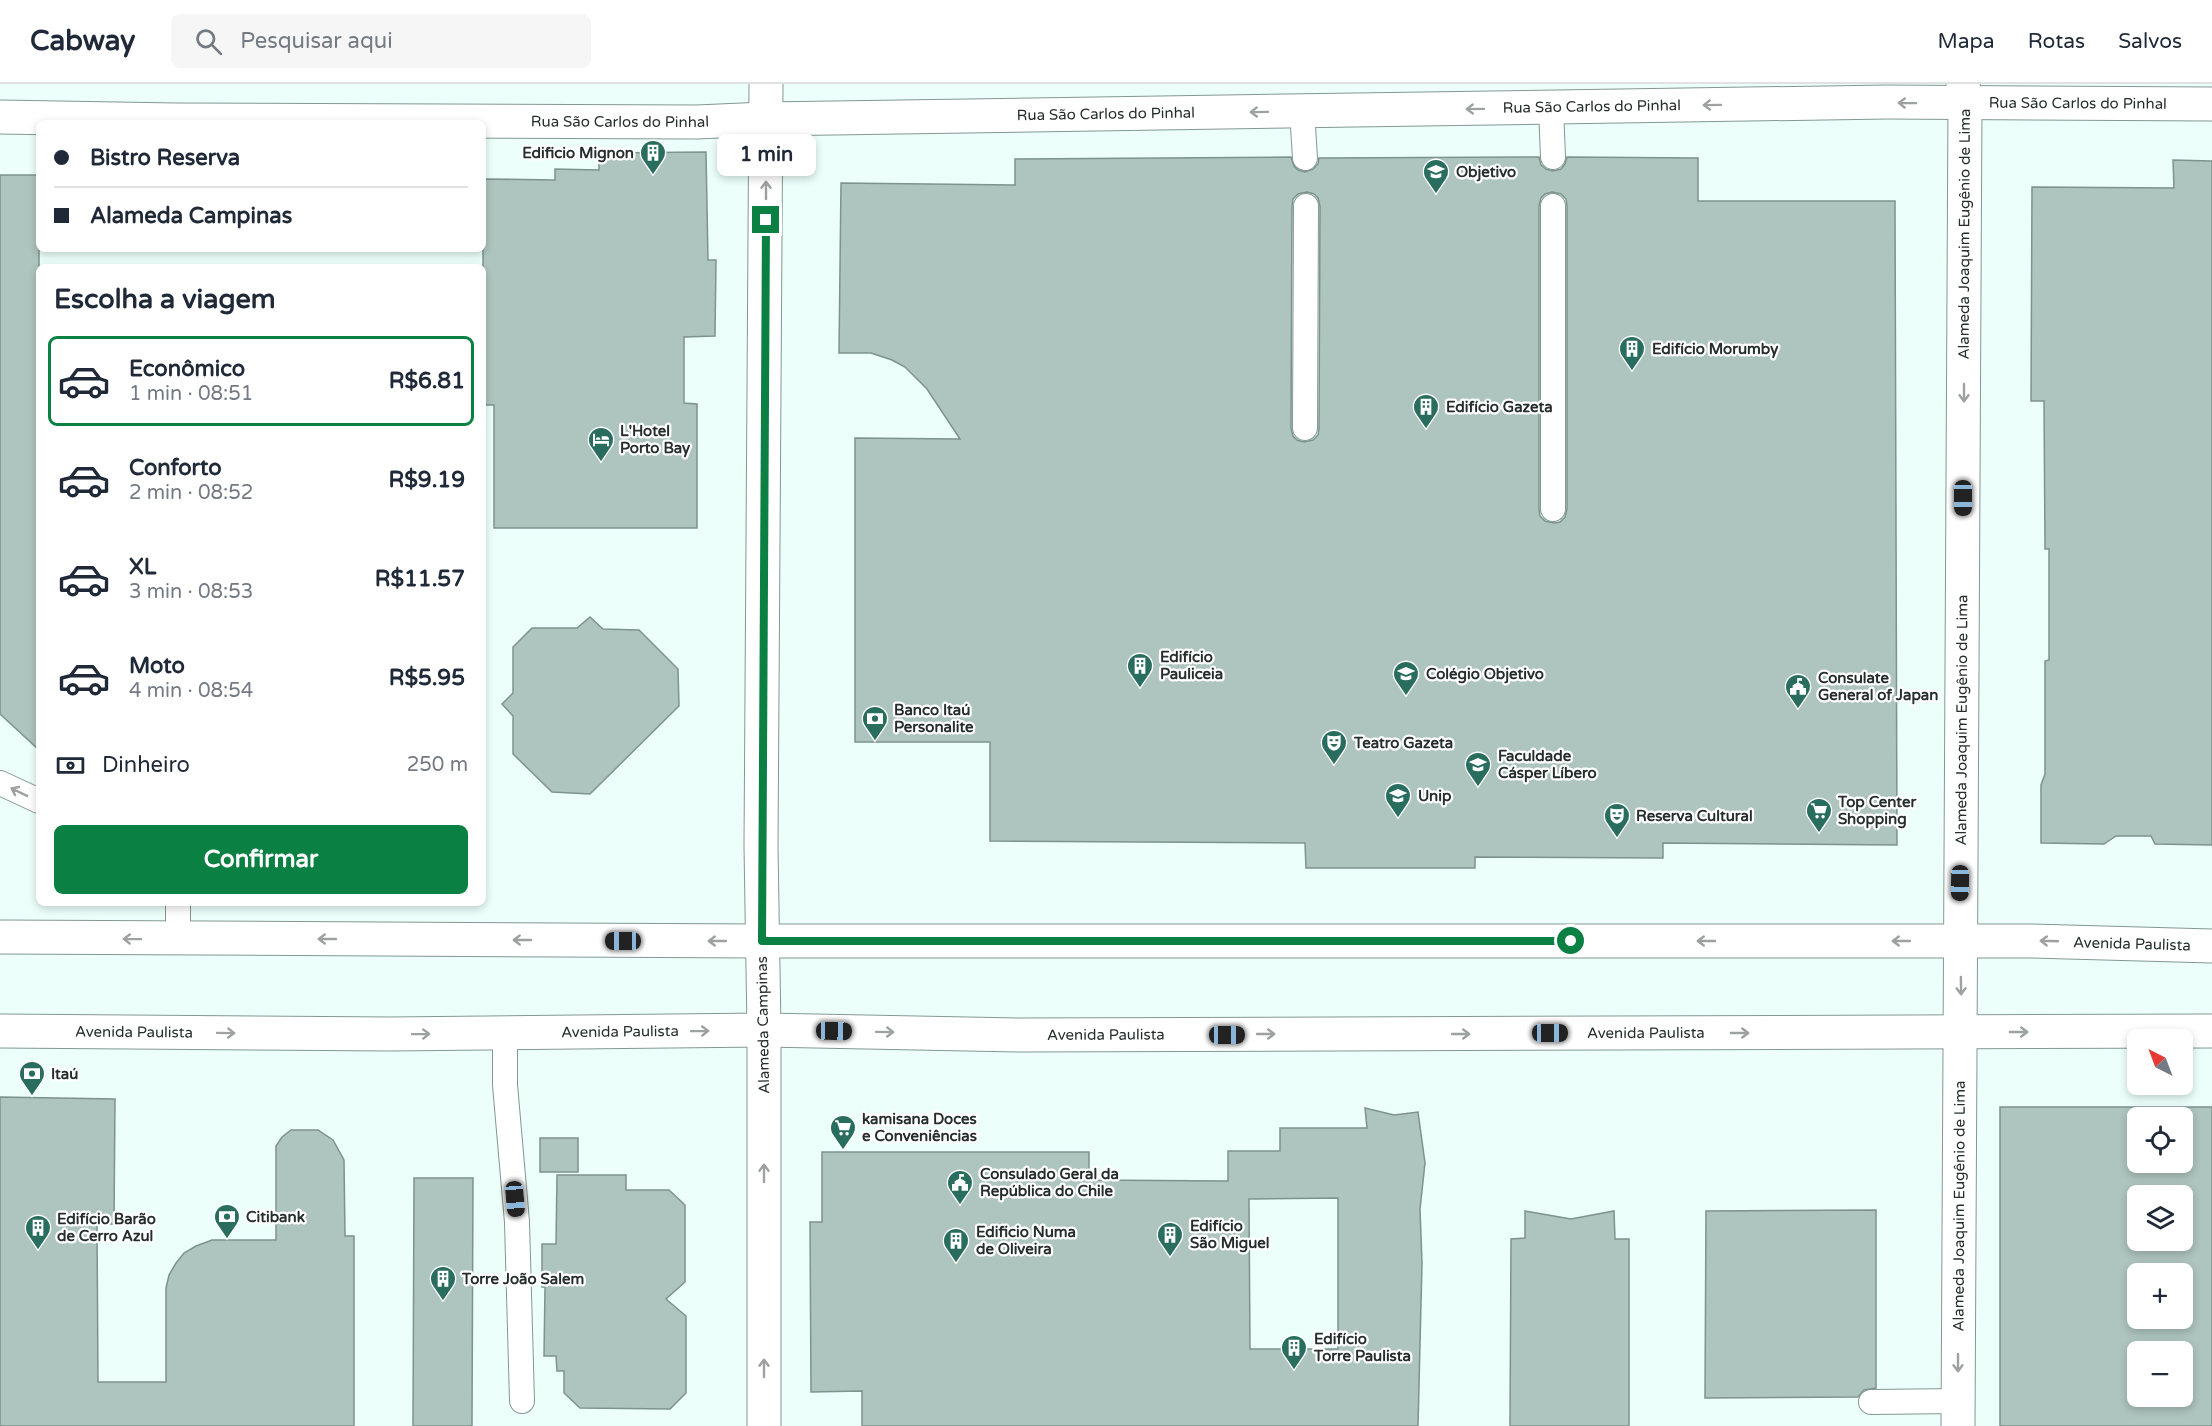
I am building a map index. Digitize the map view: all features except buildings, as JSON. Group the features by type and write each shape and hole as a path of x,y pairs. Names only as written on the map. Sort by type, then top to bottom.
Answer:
{"street":[{"name":"Alameda Campinas","path":"764,1426 762,941 766,84"},
{"name":"Rua São Carlos do Pinhal","path":"486,120 697,122 766,119 1887,102 1964,94 2212,104"},
{"name":"Alameda Joaquim Eugênio de Lima","path":"1958,1413 1964,94"},
{"name":"Rua São Carlos do Pinhal","path":"0,117 418,120"},
{"name":"Avenida Paulista","path":"0,937 178,940 1959,941 2212,946"},
{"name":"Avenida Paulista","path":"0,1030 391,1034 764,1030 1019,1035 2212,1031"}],"lane":[{"path":"1551,108 1553,157"},
{"path":"1302,111 1305,158"},
{"path":"1305,428 1306,206"},
{"path":"1553,206 1553,509"},
{"path":"0,783 36,800"},
{"path":"178,906 178,940"},
{"path":"505,1033 506,1085 517,1222 522,1401"},
{"path":"1871,1401 1958,1413"}],"place":[{"name":"Edificio Mignon","path":"653,176"},
{"name":"Objetivo","path":"1436,195"},
{"name":"Edifício Morumby","path":"1632,372"},
{"name":"Edifício Gazeta","path":"1426,430"},
{"name":"L'Hotel Porto Bay","path":"601,463"},
{"name":"Edifício Pauliceia","path":"1140,689"},
{"name":"Colégio Objetivo","path":"1406,697"},
{"name":"Consulate General of Japan","path":"1798,710"},
{"name":"Banco Itaú Personalite","path":"875,742"},
{"name":"Teatro Gazeta","path":"1334,766"},
{"name":"Faculdade Cásper Líbero","path":"1478,788"},
{"name":"Unip","path":"1398,819"},
{"name":"Top Center Shopping","path":"1819,834"},
{"name":"Reserva Cultural","path":"1617,839"},
{"name":"Itaú","path":"32,1097"},
{"name":"kamisana Doces e Conveniências","path":"843,1151"},
{"name":"Consulado Geral da República do Chile","path":"960,1206"},
{"name":"Citibank","path":"227,1240"},
{"name":"Edifício Barão de Cerro Azul","path":"38,1251"},
{"name":"Edifício São Miguel","path":"1170,1258"},
{"name":"Edificio Numa de Oliveira","path":"956,1264"},
{"name":"Torre João Salem","path":"443,1302"},
{"name":"Edifício Torre Paulista","path":"1294,1371"}],"route":[{"path":"766,220 762,941 1571,941"}]}
